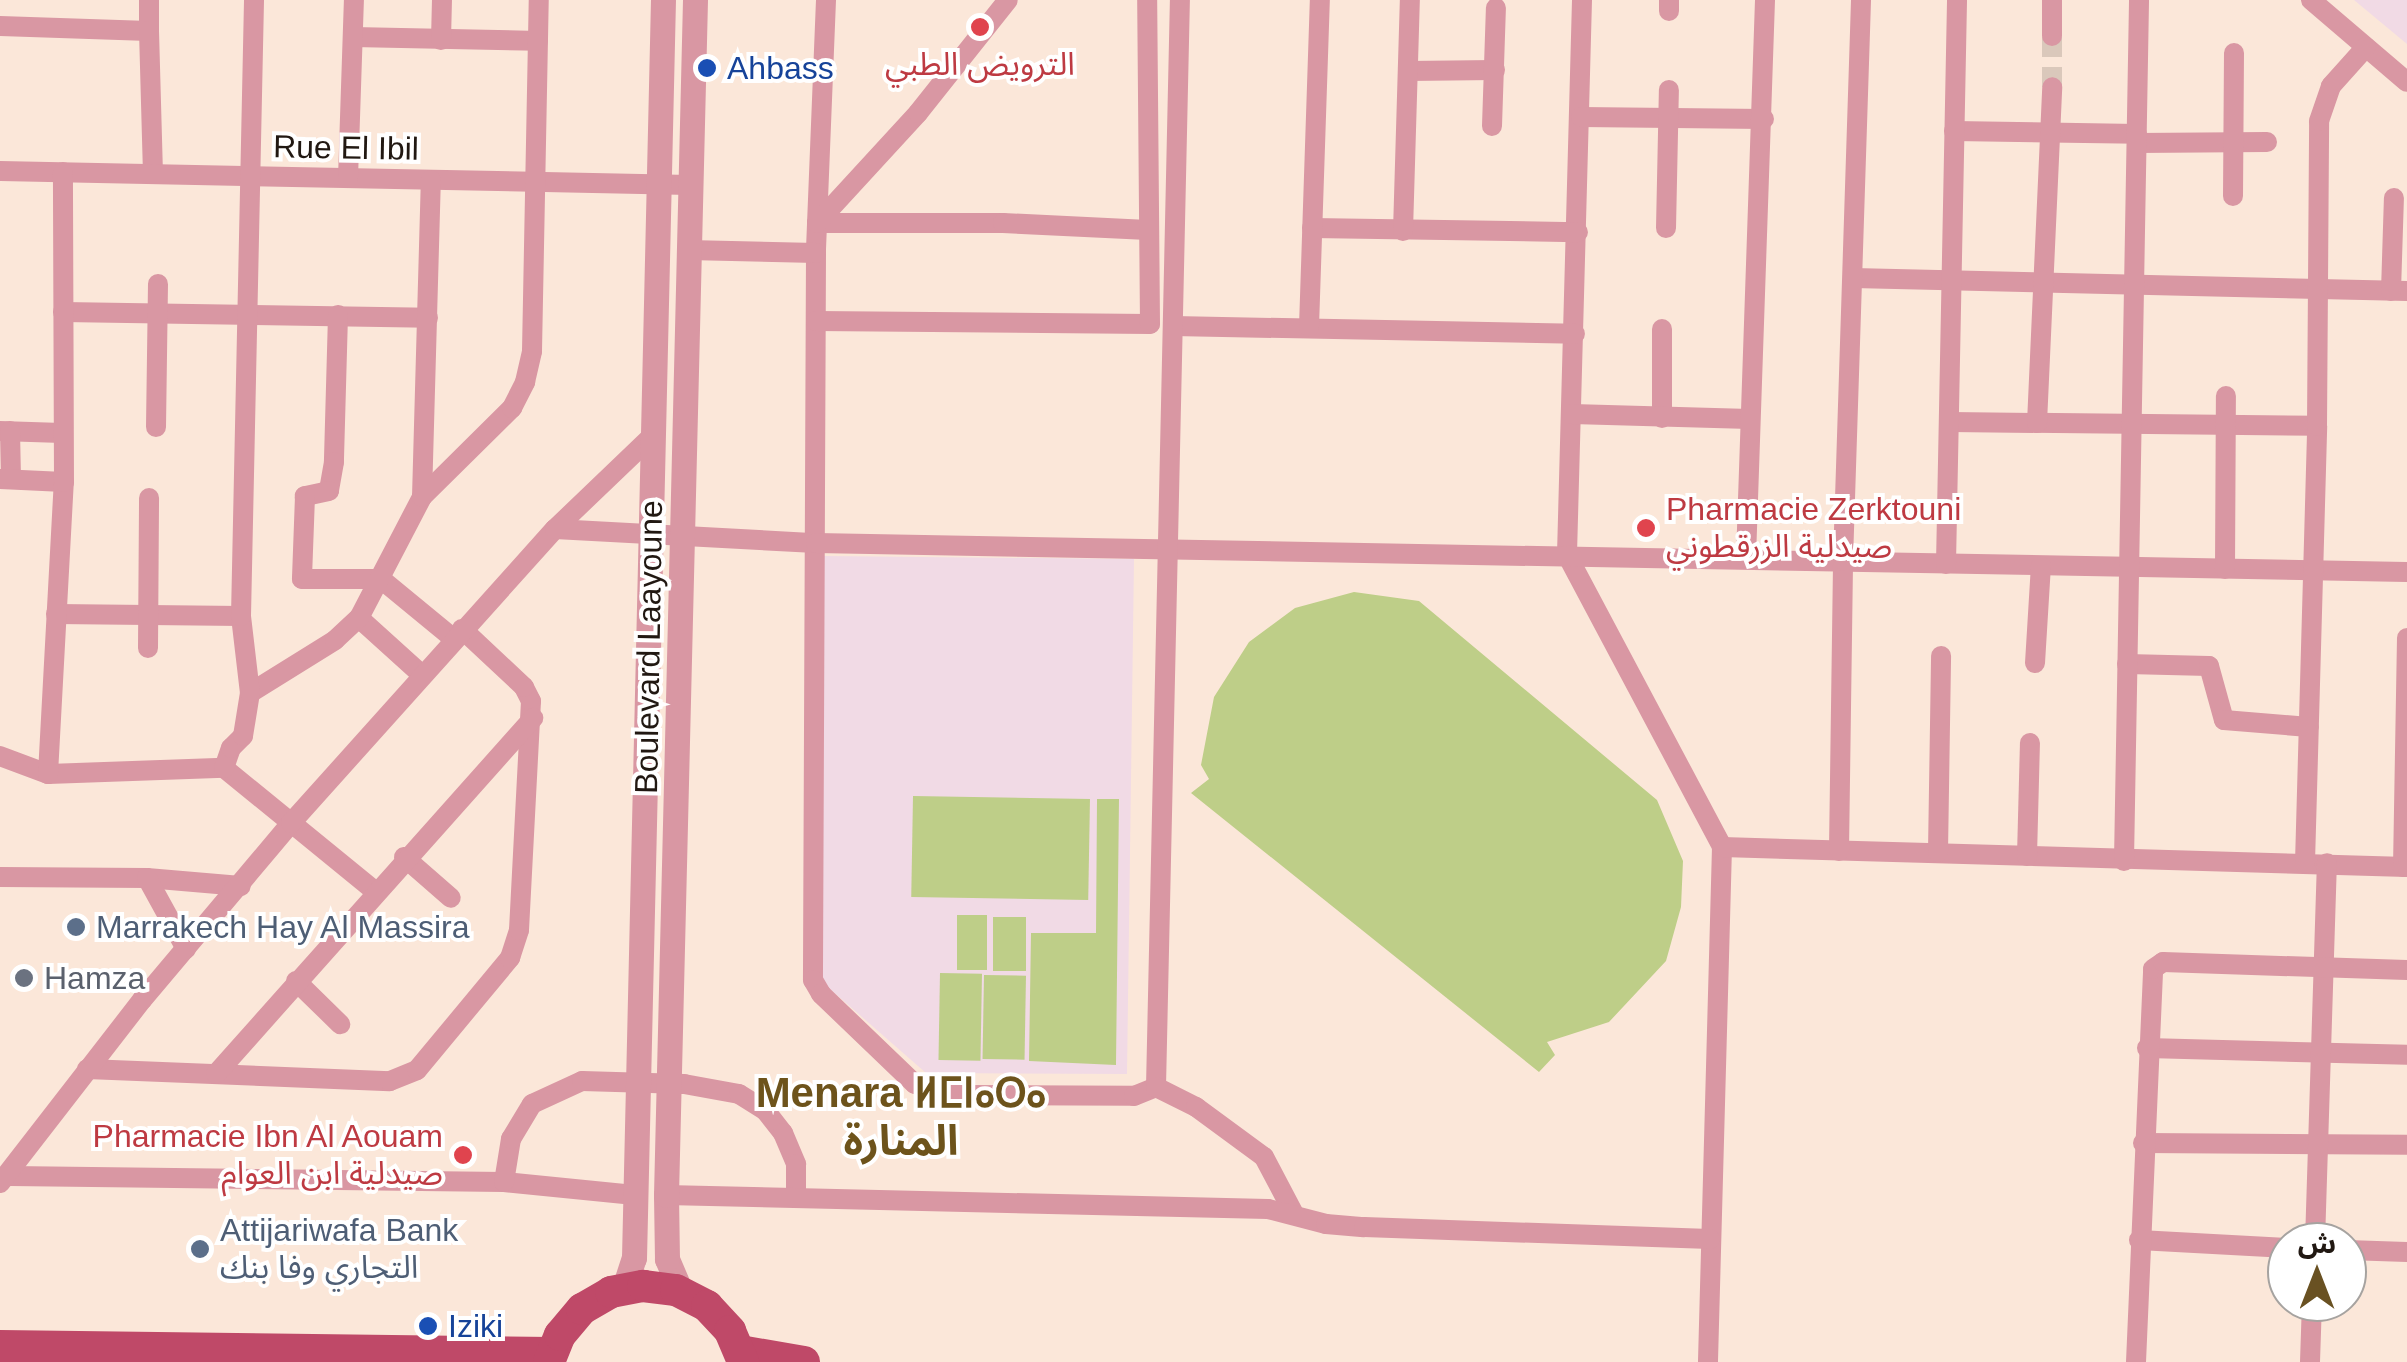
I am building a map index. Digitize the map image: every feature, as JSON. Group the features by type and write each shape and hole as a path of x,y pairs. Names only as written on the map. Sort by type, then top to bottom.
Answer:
{"main road":[{"path":"0,1346 550,1358 582,1309 624,1288 650,1286 682,1292 720,1318 742,1357 804,1362"}],"street":[{"path":"149,0 153,170"},
{"path":"224,768 230,748 244,736 250,693 242,616 254,0"},
{"path":"348,178 354,0"},
{"path":"441,40 442,0"},
{"path":"250,693 335,640 359,618 422,497 512,408 525,382 532,351 539,0"},
{"name":"Boulevard Laayoune","path":"624,1288 634,1258 664,0"},
{"name":"Boulevard Laayoune","path":"682,1292 668,1259 666,1195 695,0"},
{"path":"826,0 816,253 810,963 821,994 892,1067 915,1084 940,1092 1134,1096 1156,1087"},
{"path":"818,223 918,113 1008,0"},
{"path":"816,321 1150,324 1146,0"},
{"path":"1156,1087 1180,0"},
{"path":"1309,327 1320,0"},
{"path":"1404,231 1410,0"},
{"path":"1582,0 1582,118 1567,555 1722,847 1708,1362"},
{"path":"1746,558 1764,119 1765,0"},
{"path":"1839,851 1843,561 1861,0"},
{"path":"1946,564 1956,0"},
{"path":"2052,0 2052,36"},
{"path":"2124,861 2139,0"},
{"path":"2311,0 2407,82"},
{"path":"1492,126 1496,8"},
{"path":"0,26 149,31"},
{"path":"353,38 538,41"},
{"path":"2304,862 2318,426 2316,289 2321,111 2331,86 2366,48"},
{"path":"2233,196 2234,53"},
{"path":"1408,71 1495,70"},
{"path":"2037,423 2052,87"},
{"path":"1666,228 1669,90"},
{"path":"1582,118 1764,119"},
{"path":"1954,132 2051,132 2137,139 2267,142"},
{"name":"Rue El Ibil","path":"0,171 153,170 251,176 690,185"},
{"path":"48,774 64,482 63,172"},
{"path":"422,497 431,180"},
{"path":"1853,278 2399,291 2394,198"},
{"path":"818,223 1148,230"},
{"path":"1312,228 1578,232"},
{"path":"688,250 816,253"},
{"path":"156,427 158,284"},
{"path":"63,312 428,318"},
{"path":"87,1069 390,1081 417,1070 510,958 516,943 532,718 524,687 381,579 302,579 305,496 329,491 334,462 338,315"},
{"path":"1173,326 1574,334"},
{"path":"1662,329 1662,418"},
{"path":"2225,569 2226,396"},
{"path":"1572,414 1750,418"},
{"path":"1950,422 2318,426"},
{"path":"62,432 5,431 6,479 64,482"},
{"path":"5,1180 87,1069 291,823 458,634 556,529 654,434"},
{"path":"148,648 149,498"},
{"path":"556,529 816,543 1746,558 2128,570 2407,572"},
{"path":"2035,664 2041,566"},
{"path":"56,614 242,616"},
{"path":"359,618 422,675"},
{"path":"1722,847 2405,867 2407,638"},
{"path":"1938,852 1941,656"},
{"path":"2128,664 2209,666 2224,720 2310,727"},
{"path":"216,1074 404,857 532,718"},
{"path":"2027,856 2030,743"},
{"path":"0,756 48,774 224,768 376,891"},
{"path":"404,857 451,898"},
{"path":"2315,1222 2327,863"},
{"path":"0,877 147,878 241,886"},
{"path":"147,878 186,949"},
{"path":"2136,1362 2146,1048 2150,983 2156,964 2407,970"},
{"path":"296,981 340,1024"},
{"path":"2146,1048 2407,1055"},
{"path":"504,1182 511,1139 532,1104 582,1081 670,1083 739,1094 765,1110 783,1133 796,1164 796,1197"},
{"path":"1156,1087 1208,1115 1264,1157 1293,1212"},
{"path":"2143,1142 2407,1145"},
{"path":"5,1180 504,1182 634,1195"},
{"path":"666,1195 1293,1212 1326,1224 1364,1227 1710,1238"},
{"path":"2139,1240 2267,1247"},
{"path":"2367,1251 2407,1252"},
{"path":"2310,1362 2311,1322"}],"shaded area":[{"path":"2354,0 2407,0 2407,44"},
{"path":"824,556 1134,559 1127,1074 926,1073 822,982 817,839"}],"green space":[{"path":"1354,592 1419,601 1657,800 1683,861 1681,907 1666,961 1609,1022 1547,1042 1555,1055 1539,1072 1191,793 1209,779 1201,765 1214,697 1249,642 1295,608"},
{"path":"913,796 1090,799 1088,900 911,897"},
{"path":"1097,799 1119,799 1116,1065 1029,1061 1031,933 1096,933"},
{"path":"957,915 987,915 987,970 957,970"},
{"path":"993,917 1026,917 1026,971 993,971"},
{"path":"940,973 982,974 980,1061 938,1060"},
{"path":"984,975 1026,976 1025,1060 983,1059"}],"tunnel":[{"path":"2052,36 2052,87"}],"place":[{"name":"الترويض الطبي","path":"980,27"},
{"name":"Ahbass","path":"707,68"},
{"name":"Pharmacie Zerktouni صيدلية الزرقطوني","path":"1646,528"},
{"name":"Marrakech Hay Al Massira","path":"76,927"},
{"name":"Hamza","path":"24,978"},
{"name":"Pharmacie Ibn Al Aouam صيدلية ابن العوام","path":"463,1155"},
{"name":"Attijariwafa Bank التجاري وفا بنك","path":"200,1249"},
{"name":"Iziki","path":"428,1326"}],"district":[{"name":"Menara ⵍⵎⵏⴰⵔⴰ المنارة","path":"901,1117"}]}
